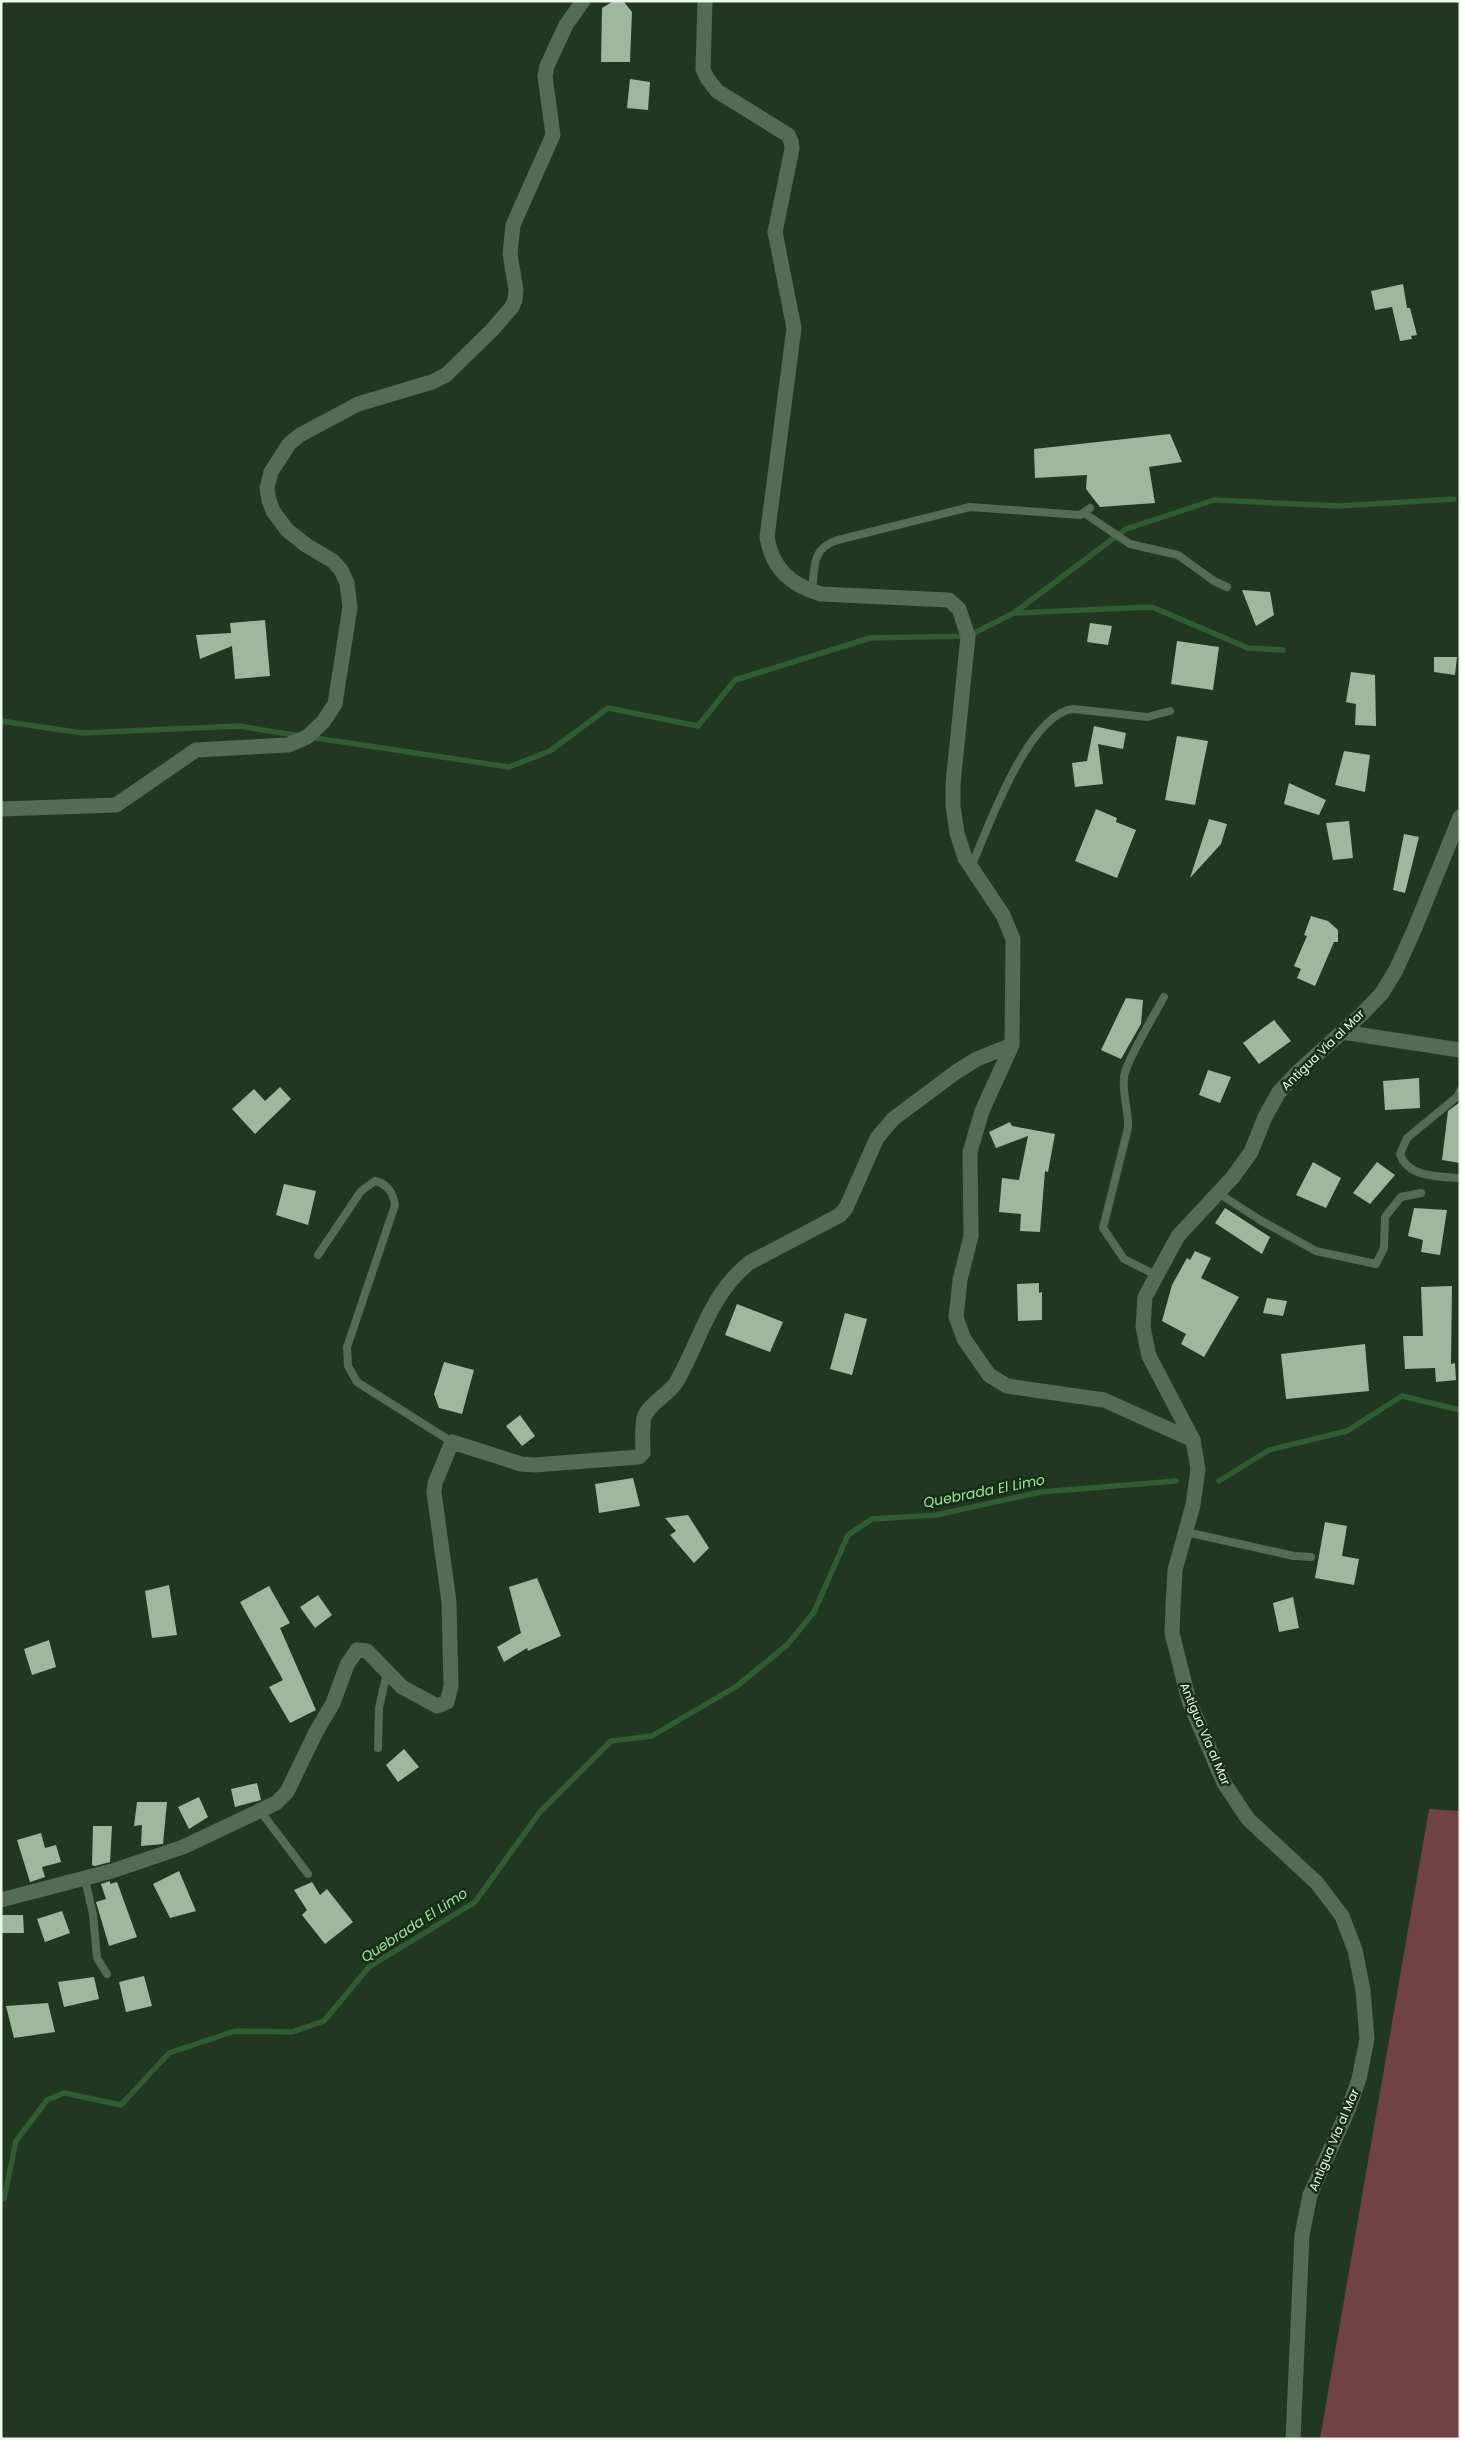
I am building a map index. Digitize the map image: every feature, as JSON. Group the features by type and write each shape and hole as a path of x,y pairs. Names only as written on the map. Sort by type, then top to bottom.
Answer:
{"street":[{"path":"1,809 116,805 196,750 288,745 306,737 323,722 335,704 350,607 347,583 341,570 333,561 306,545 287,530 273,511 267,488 271,472 289,444 300,435 358,404 432,382 446,375 512,307 516,290 510,254 513,225 553,135 545,86 547,66 566,25 583,1"},
{"path":"705,1 703,69 706,78 717,91 788,135 792,149 775,232 794,328 767,537 769,548 779,569 803,588 821,594 944,598 954,602 959,609 968,636 953,784 953,806 957,833 964,858 1003,915 1012,938 1012,1045 982,1111 972,1146 971,1236 960,1280 956,1317 964,1339 988,1375 1007,1386 1104,1400 1192,1440"},
{"name":"Antigua Vía al Mar","path":"1293,2439 1302,2235 1310,2195 1348,2110 1359,2079 1367,2039 1363,1990 1355,1950 1342,1916 1317,1883 1248,1819 1224,1783 1189,1701 1172,1633 1175,1570 1186,1532 1198,1469 1192,1440 1149,1356 1144,1327 1145,1297 1178,1236 1232,1177 1251,1152 1265,1117 1279,1092 1382,993 1396,970 1415,928 1460,817"},
{"path":"1342,1032 1460,1050"},
{"path":"1,1900 85,1878 183,1847 261,1812 282,1798 287,1792 316,1732 333,1703 353,1654 357,1650 367,1651 408,1691 437,1706 447,1702 451,1686 449,1602 434,1492 435,1483 452,1442 521,1464 534,1465 640,1457 643,1453 645,1416 677,1382 704,1322 740,1270 749,1263 840,1215 846,1208 877,1138 893,1119 956,1072 977,1059 1012,1045"}],"lane":[{"path":"812,591 816,558 820,549 825,544 970,507 1080,515 1087,510 1106,528 1128,543 1178,555 1214,581 1227,587"},
{"path":"971,867 1020,758 1038,732 1057,714 1073,709 1147,717 1170,711"},
{"path":"1156,1275 1124,1259 1102,1228 1128,1128 1128,1114 1123,1091 1125,1072 1164,997"},
{"path":"1460,1092 1458,1096 1407,1138 1400,1154 1403,1163 1413,1170 1434,1176 1460,1178"},
{"path":"318,1255 361,1191 375,1182 382,1182 393,1195 395,1205 347,1347 348,1366 357,1382 452,1442"},
{"path":"1218,1193 1260,1220 1316,1251 1376,1264 1384,1248 1385,1218 1401,1197 1421,1193"},
{"path":"1186,1532 1294,1556 1311,1557"},
{"path":"378,1748 380,1708 387,1672"},
{"path":"261,1812 308,1874"},
{"path":"85,1878 93,1915 97,1958 108,1974"}],"shaded area":[{"path":"1429,1809 1460,1811 1460,2439 1320,2439"}],"building":[{"path":"612,2 624,2 632,12 630,62 601,62 602,8"},
{"path":"630,79 650,82 648,110 627,108"},
{"path":"1403,284 1407,308 1410,308 1417,335 1411,336 1412,339 1400,341 1392,307 1375,310 1371,291"},
{"path":"1170,434 1182,462 1149,467 1155,503 1100,507 1086,489 1087,475 1035,478 1034,449"},
{"path":"1242,590 1270,592 1274,615 1256,626"},
{"path":"265,620 270,676 235,679 232,646 200,659 196,635 231,633 230,623"},
{"path":"1090,623 1112,626 1108,645 1087,642"},
{"path":"1177,641 1219,647 1213,690 1171,684"},
{"path":"1434,657 1457,657 1455,675 1434,672"},
{"path":"1351,672 1375,675 1376,726 1355,725 1356,704 1346,702"},
{"path":"1094,726 1126,733 1123,749 1098,744 1103,784 1075,787 1072,763 1087,761"},
{"path":"1177,736 1208,741 1195,805 1165,800"},
{"path":"1344,751 1370,755 1365,792 1335,785"},
{"path":"1289,783 1326,800 1319,815 1284,804"},
{"path":"1096,809 1117,818 1116,822 1136,830 1117,878 1075,861"},
{"path":"1209,819 1227,824 1221,844 1190,878"},
{"path":"1349,821 1353,858 1333,860 1326,823"},
{"path":"1404,834 1419,837 1405,893 1393,890"},
{"path":"1311,916 1328,921 1338,930 1338,942 1334,942 1315,986 1297,978 1301,969 1294,966 1307,936 1304,935"},
{"path":"1126,998 1143,1000 1141,1024 1121,1059 1101,1050"},
{"path":"1274,1020 1291,1041 1259,1064 1243,1043"},
{"path":"1208,1070 1231,1077 1220,1103 1199,1095"},
{"path":"1419,1078 1420,1108 1385,1110 1383,1081"},
{"path":"280,1087 291,1099 255,1134 232,1109 254,1089 265,1101"},
{"path":"1460,1102 1460,1163 1442,1160 1448,1111"},
{"path":"1010,1122 1012,1126 1055,1134 1048,1172 1045,1171 1040,1232 1020,1231 1021,1214 999,1212 1002,1178 1019,1180 1028,1136 996,1148 989,1132"},
{"path":"1313,1162 1341,1178 1326,1208 1296,1195"},
{"path":"1377,1162 1395,1175 1370,1204 1353,1193"},
{"path":"284,1184 316,1191 308,1225 276,1215"},
{"path":"1225,1208 1270,1237 1262,1254 1215,1223"},
{"path":"1414,1208 1447,1210 1440,1255 1421,1252 1423,1240 1408,1236"},
{"path":"1195,1251 1211,1258 1201,1278 1239,1297 1204,1357 1181,1344 1186,1334 1162,1321 1172,1285 1187,1258 1190,1260"},
{"path":"1039,1283 1039,1293 1042,1292 1042,1320 1018,1321 1017,1284"},
{"path":"1452,1286 1451,1364 1455,1363 1456,1380 1436,1382 1435,1368 1405,1369 1403,1336 1423,1336 1421,1287"},
{"path":"1267,1298 1287,1301 1283,1316 1263,1313"},
{"path":"737,1304 783,1322 770,1352 725,1335"},
{"path":"845,1313 867,1319 852,1375 830,1369"},
{"path":"1365,1344 1369,1391 1286,1399 1281,1354"},
{"path":"444,1362 474,1370 462,1414 439,1408 434,1394"},
{"path":"520,1415 535,1436 522,1446 506,1426"},
{"path":"633,1478 640,1506 599,1513 595,1484"},
{"path":"688,1515 709,1548 694,1563 670,1535 676,1531 665,1518"},
{"path":"1325,1522 1347,1526 1342,1556 1359,1559 1354,1585 1315,1578"},
{"path":"537,1578 561,1636 528,1651 527,1648 504,1662 497,1647 521,1633 509,1587"},
{"path":"169,1585 177,1635 152,1638 145,1591"},
{"path":"269,1586 290,1623 280,1628 316,1710 290,1723 269,1687 283,1680 240,1602"},
{"path":"318,1595 332,1615 315,1628 300,1607"},
{"path":"1293,1597 1299,1628 1279,1632 1273,1603"},
{"path":"49,1640 56,1667 32,1675 24,1649"},
{"path":"404,1749 419,1767 398,1782 386,1765"},
{"path":"257,1783 261,1800 235,1807 231,1789"},
{"path":"199,1797 208,1817 189,1829 178,1807"},
{"path":"137,1802 167,1802 163,1844 141,1846 142,1825 134,1826"},
{"path":"93,1826 112,1826 110,1862 95,1866 92,1865"},
{"path":"41,1833 45,1848 56,1845 61,1862 42,1867 45,1877 30,1882 17,1840"},
{"path":"179,1871 196,1911 170,1918 153,1884"},
{"path":"110,1881 110,1884 117,1882 137,1937 109,1946 96,1902 106,1899 101,1884"},
{"path":"312,1882 320,1895 327,1889 353,1922 325,1944 302,1915 307,1910 294,1890"},
{"path":"62,1911 70,1933 45,1942 37,1919"},
{"path":"1,1915 23,1915 24,1933 1,1933"},
{"path":"144,1976 152,2006 126,2012 119,1982"},
{"path":"94,1977 99,1999 64,2007 58,1982"},
{"path":"48,2003 55,2032 14,2038 6,2006"}],"waterway":[{"path":"309,737 509,767 550,751 608,708 698,726 735,680 870,638 968,636 1014,613 1126,529 1214,500 1339,506 1454,499"},
{"path":"1014,613 1152,607 1248,648 1283,650"},
{"path":"1,721 83,733 239,726 300,736"},
{"name":"Quebrada El Limo","path":"1219,1481 1269,1450 1347,1431 1402,1396 1460,1410"},
{"name":"Quebrada El Limo","path":"1,2199 4,2199 16,2141 47,2100 64,2093 121,2105 169,2053 235,2031 292,2032 324,2021 369,1967 475,1902 540,1812 611,1741 652,1736 737,1686 787,1645 814,1612 848,1535 872,1519 936,1515 1041,1492 1176,1481"}]}
